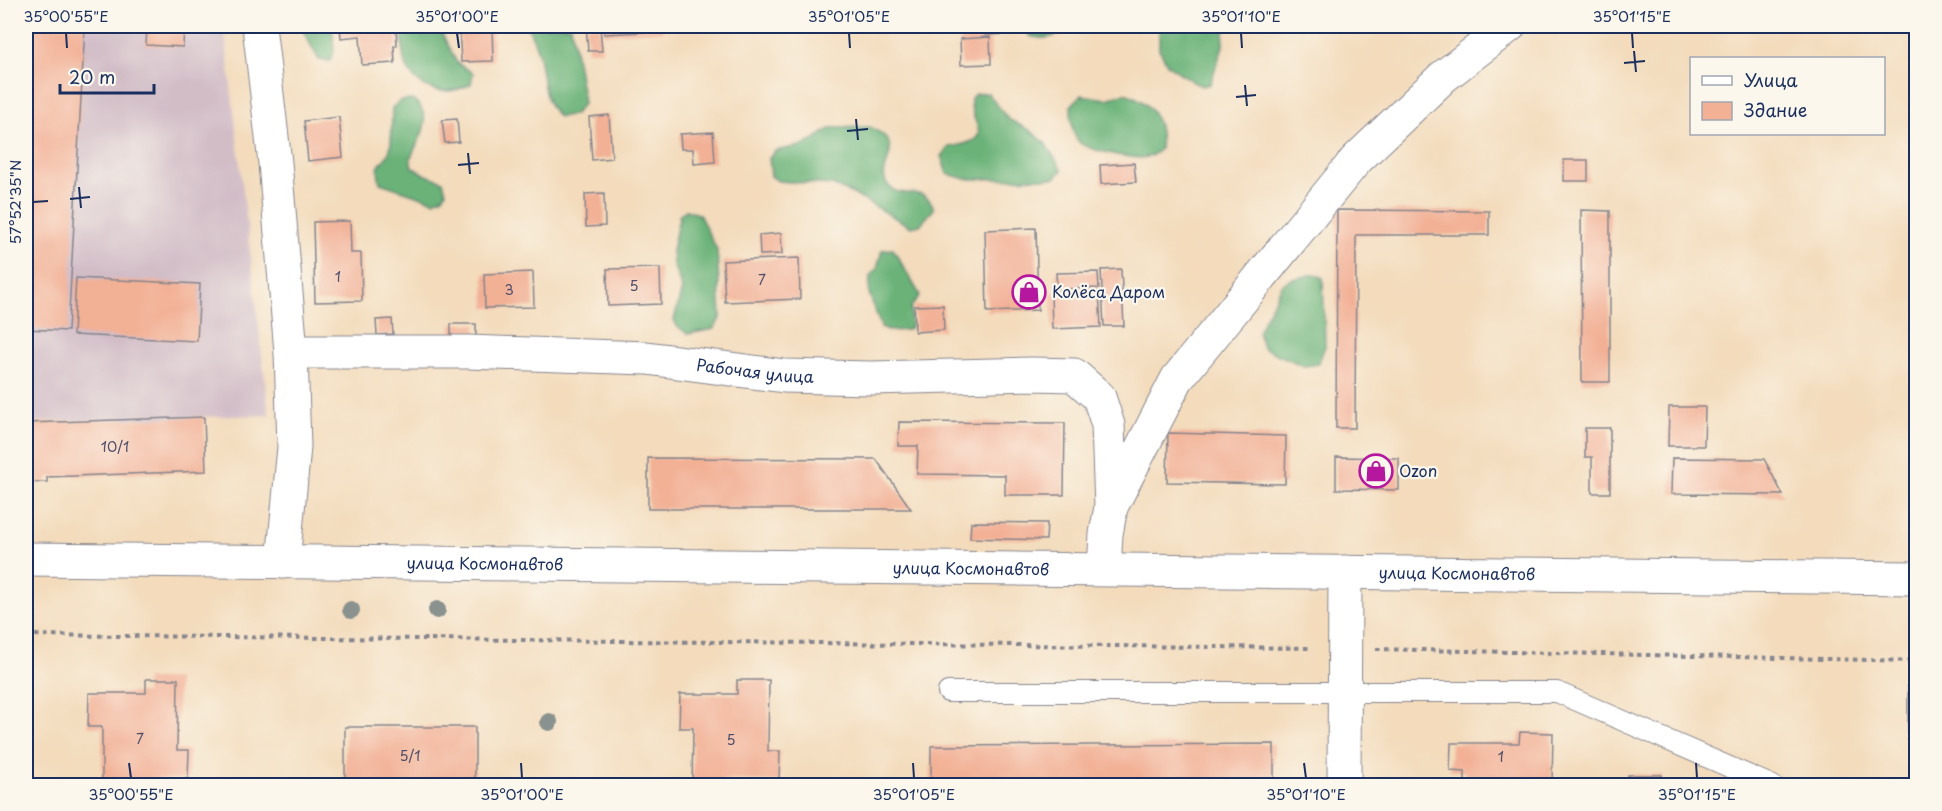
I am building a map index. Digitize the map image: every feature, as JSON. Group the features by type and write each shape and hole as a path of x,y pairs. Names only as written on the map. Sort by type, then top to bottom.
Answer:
{"street":[{"path":"259,26 275,163 291,352 294,447 283,562"},
{"path":"1104,569 1106,534 1111,507 1177,379 1356,160 1443,78 1509,26"},
{"name":"Рабочая улица","path":"291,352 468,352 647,358 784,376 871,378 1074,375 1099,397 1108,425 1111,507"},
{"name":"улица Космонавтов","path":"26,559 1917,578"},
{"path":"1344,786 1345,573"}],"lane":[{"path":"948,692 1557,692 1773,786"}],"path":[{"path":"26,635 1344,649 1917,661"}],"shaded area":[{"path":"26,26 224,26 269,415 26,422"}],"green space":[{"path":"297,26 332,26 334,51 330,61 319,60 302,29"},
{"path":"403,26 438,26 457,63 473,73 471,84 451,91 424,86 410,73 405,63"},
{"path":"527,26 571,26 583,97 583,104 574,115 559,117 549,104 537,50"},
{"path":"1027,26 1066,26 1067,28 1049,38 1040,38 1029,36"},
{"path":"1159,26 1225,26 1223,46 1210,84 1202,86 1195,83 1168,65 1159,49"},
{"path":"988,93 1008,119 1031,131 1045,143 1062,170 1055,178 966,179 947,174 941,156 949,147 965,144 974,140 978,135 971,108 971,98 975,94"},
{"path":"1125,93 1142,102 1154,114 1160,130 1160,149 1150,156 1142,158 1112,154 1084,145 1074,135 1071,106 1081,95 1107,99"},
{"path":"412,100 420,106 425,118 422,135 411,157 411,162 419,172 443,181 446,192 443,197 434,201 380,183 379,167 390,148 392,108 400,101"},
{"path":"870,127 882,134 888,142 890,149 885,178 888,185 899,192 925,196 930,201 934,209 920,225 911,227 853,194 832,185 778,181 771,176 769,158 775,151 805,145 831,128"},
{"path":"686,210 699,214 717,250 721,317 714,329 688,334 677,326 674,320 682,289 673,264 672,250 680,214"},
{"path":"893,249 920,295 911,307 911,327 907,330 891,331 881,327 869,293 870,276 877,269 882,250"},
{"path":"1315,274 1323,278 1325,346 1318,364 1304,366 1263,348 1258,332 1282,285 1289,280"}],"building":[{"path":"26,26 85,26 68,331 26,329"},
{"path":"147,26 184,26 183,47 146,45"},
{"path":"340,26 396,26 395,63 362,65 360,36 341,38"},
{"path":"459,26 492,26 493,61 461,62"},
{"path":"586,26 600,26 602,51 588,51"},
{"path":"603,26 663,26 664,31 604,34"},
{"path":"985,26 1011,26 1012,34 985,35"},
{"path":"990,37 991,64 961,65 960,39"},
{"path":"609,115 612,158 592,160 589,117"},
{"path":"339,117 343,157 308,161 304,121"},
{"path":"457,119 459,142 445,143 442,120"},
{"path":"713,132 715,162 694,164 693,149 681,149 680,134"},
{"path":"1564,160 1588,160 1588,181 1564,181"},
{"path":"1134,163 1136,182 1101,184 1100,165"},
{"path":"604,193 605,226 586,227 585,194"},
{"path":"1337,210 1489,211 1489,235 1356,235 1355,428 1336,428"},
{"path":"1581,210 1610,211 1610,382 1582,382"},
{"path":"350,221 351,253 361,253 362,301 315,302 313,222"},
{"path":"1036,228 1038,310 987,312 985,230"},
{"path":"781,233 782,254 760,255 759,235"},
{"path":"799,258 800,299 725,302 723,261"},
{"path":"660,268 661,304 608,306 607,269"},
{"path":"1121,269 1124,326 1104,326 1101,270"},
{"path":"533,272 534,307 485,308 484,274"},
{"path":"1098,272 1099,288 1057,289 1056,273"},
{"path":"76,278 200,284 197,341 73,335"},
{"path":"1099,291 1101,327 1052,329 1051,293"},
{"path":"943,305 944,330 915,332 914,306"},
{"path":"392,319 393,334 377,335 376,320"},
{"path":"451,324 476,324 476,339 451,339"},
{"path":"1669,407 1705,407 1704,446 1668,446"},
{"path":"204,417 206,471 47,477 47,482 26,483 26,423"},
{"path":"899,422 1065,423 1064,495 1005,495 1005,475 917,474 918,446 898,446"},
{"path":"1585,428 1610,428 1610,493 1592,493 1592,457 1585,457"},
{"path":"1168,433 1286,436 1285,484 1167,482"},
{"path":"1336,457 1399,458 1399,490 1336,489"},
{"path":"648,458 876,459 911,509 648,509"},
{"path":"1672,458 1764,459 1783,495 1671,494"},
{"path":"971,522 1047,523 1046,540 970,538"},
{"path":"1908,674 1916,674 1916,740 1908,740"},
{"path":"146,679 178,679 177,750 189,750 188,779 132,779 132,786 102,786 102,727 88,727 89,693 146,693"},
{"path":"737,680 769,680 768,751 780,751 779,781 723,780 723,786 692,786 693,728 679,728 680,694 737,694"},
{"path":"345,727 475,727 475,786 345,786"},
{"path":"1520,732 1553,733 1552,786 1465,786 1465,772 1450,771 1451,743 1519,743"},
{"path":"1274,744 1274,786 931,786 931,746"},
{"path":"1628,775 1662,775 1662,786 1627,786"}],"place":[{"name":"Колёса Даром","path":"1029,292"},
{"name":"Ozon","path":"1376,471"}]}
